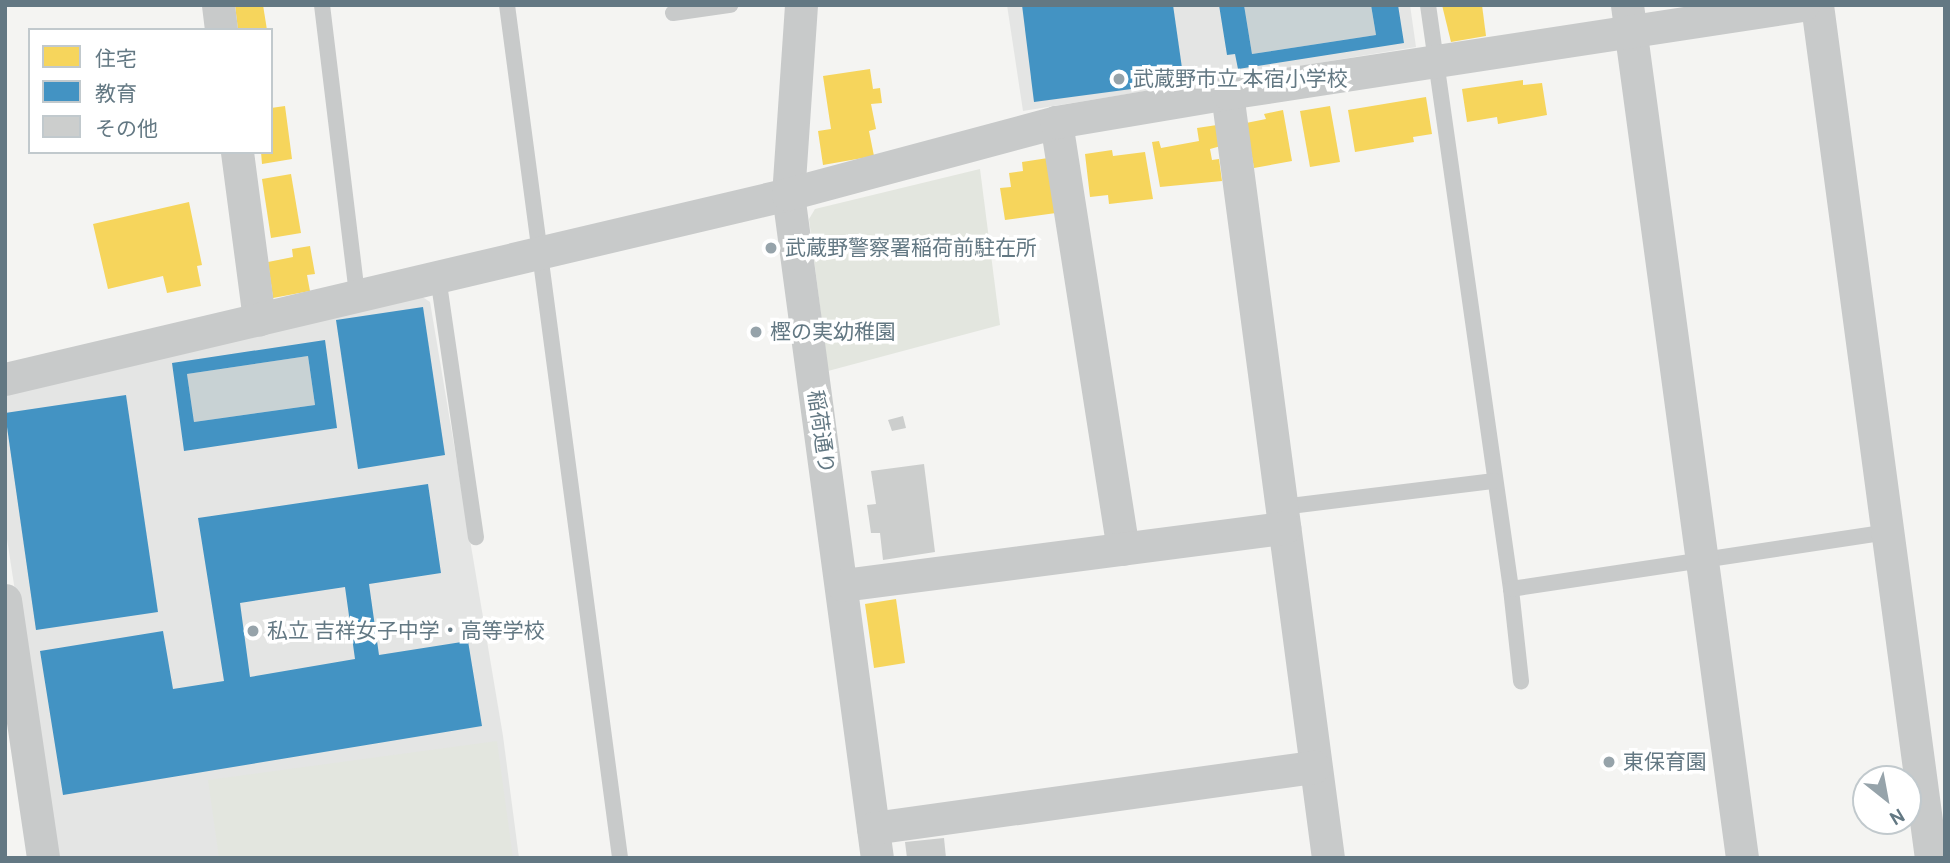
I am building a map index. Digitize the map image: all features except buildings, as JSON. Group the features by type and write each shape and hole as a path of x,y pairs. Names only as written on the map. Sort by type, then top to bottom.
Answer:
{"street":[{"path":"218,5 221,28"},
{"name":"稲荷通り","path":"801,5 788,194 843,585 875,843"},
{"path":"5,379 788,194 1056,122 1436,61 1629,19 1802,5"},
{"path":"1817,5 1931,858"},
{"path":"1629,19 1742,858"},
{"path":"1227,93 1328,858"},
{"path":"1056,122 1123,549"},
{"path":"237,154 258,320"},
{"path":"843,585 1123,549 1283,518"},
{"path":"5,600 43,858"},
{"path":"875,843 1314,767"}],"lane":[{"path":"322,5 357,296"},
{"path":"507,5 620,858"},
{"path":"673,13 730,5"},
{"path":"1428,5 1511,589 1521,681"},
{"path":"438,277 476,537"},
{"path":"1283,518 1494,481"},
{"path":"1511,589 1703,562 1886,532"}],"shaded area":[{"name":"武蔵野市立 本宿小学校","path":"1007,5 1410,5 1416,47 1023,111"},
{"path":"1244,5 1371,5 1376,35 1252,54"},
{"path":"980,169 1000,325 828,371 809,219 815,209"},
{"name":"私立 吉祥女子中学・高等学校","path":"421,296 430,302 503,736 519,858 56,858 5,526 5,392"},
{"path":"308,356 315,405 194,422 187,374"},
{"path":"497,741 513,858 219,858 208,780"}],"place":[{"name":"武蔵野市立 本宿小学校","path":"1119,79"},
{"name":"武蔵野警察署稲荷前駐在所","path":"771,248"},
{"name":"樫の実幼稚園","path":"756,332"},
{"name":"私立 吉祥女子中学・高等学校","path":"253,631"},
{"name":"東保育園","path":"1609,762"}]}
